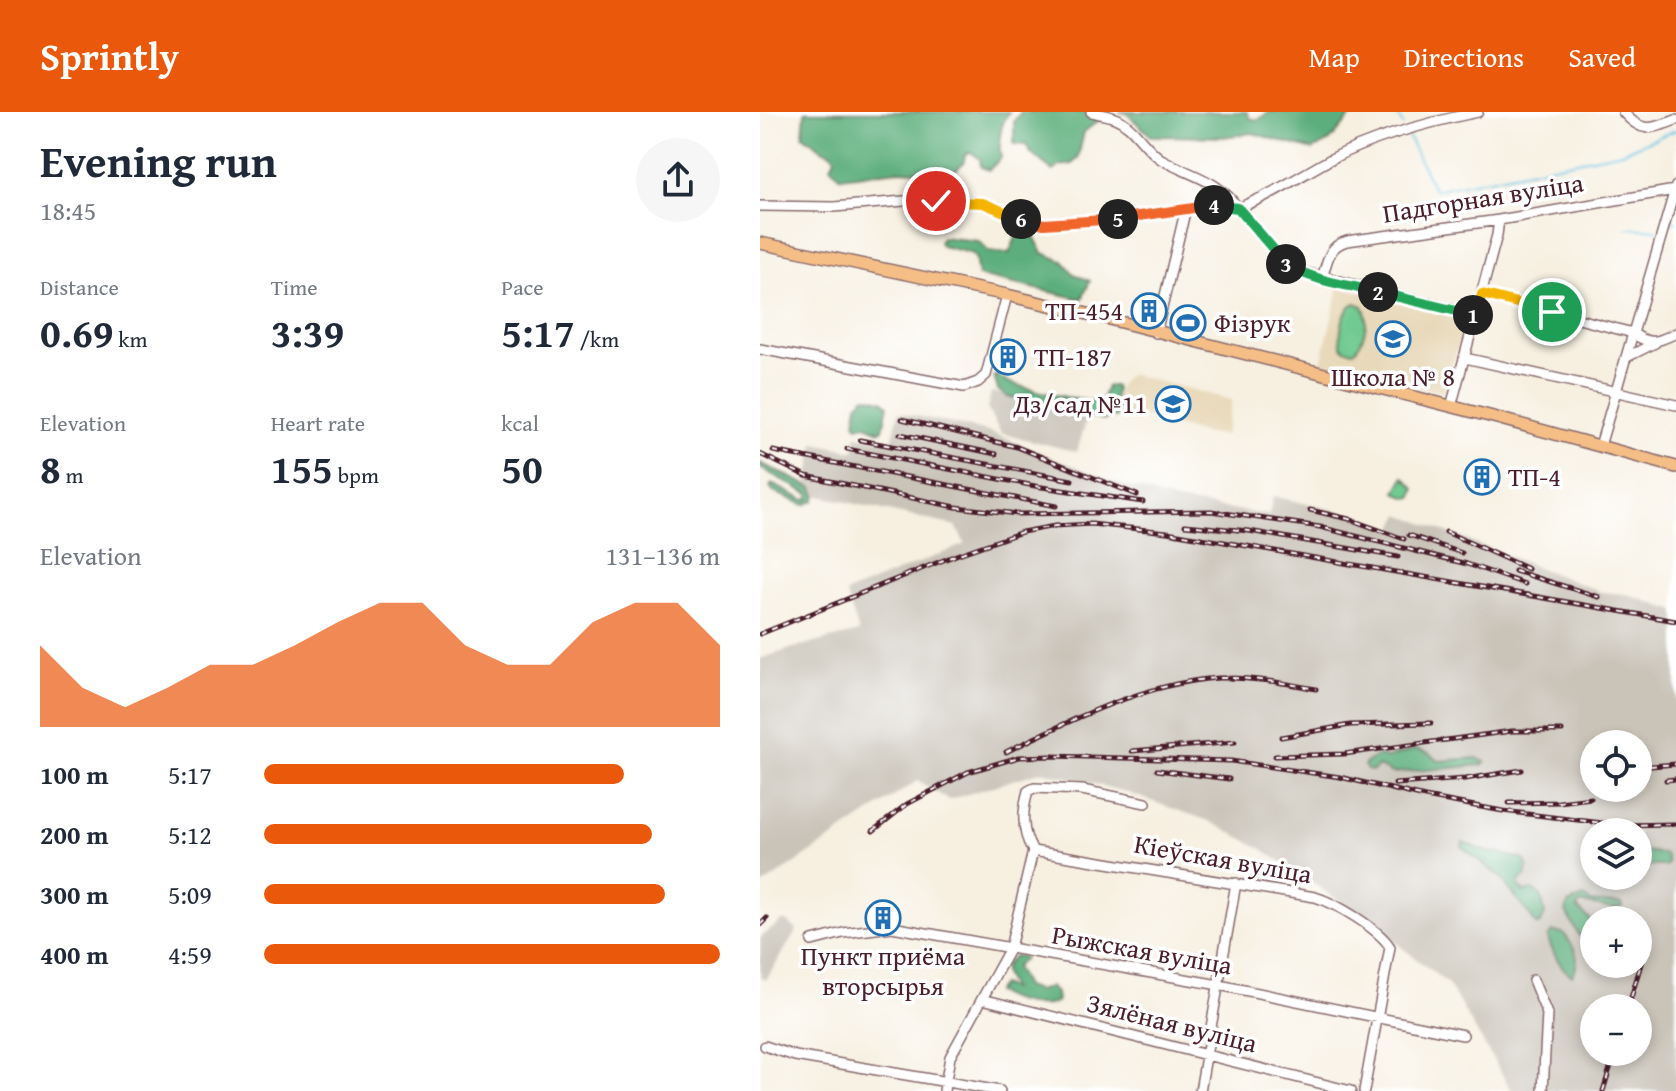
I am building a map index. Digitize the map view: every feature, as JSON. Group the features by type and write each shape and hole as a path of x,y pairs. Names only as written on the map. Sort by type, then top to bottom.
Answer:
{"main road":[{"path":"760,243 1007,295 1676,467"}],"street":[{"path":"1091,112 1115,117 1161,158 1216,184 1229,195 1287,264 1322,279 1476,315"},
{"path":"760,206 834,207 904,201 968,201 983,203 1024,220 1044,224 1111,220 1209,205 1238,208 1288,186 1331,159 1358,147 1478,112"},
{"path":"1623,112 1644,128 1655,128 1676,120"},
{"path":"1600,446 1676,188"},
{"name":"Падгорная вуліца","path":"1322,279 1329,252 1338,244 1499,220 1676,188"},
{"path":"1156,333 1169,290 1186,208"},
{"path":"1451,407 1499,220"},
{"path":"1482,294 1633,333 1642,340 1655,343"},
{"path":"760,349 964,387 986,375 1007,295"},
{"path":"1627,357 1676,333"},
{"path":"1465,358 1676,405"},
{"path":"944,1086 950,1057 1010,948 1033,851 1025,837 1023,825 1028,791 1034,788 1082,790 1146,803"},
{"name":"Кіеўская вуліца","path":"1033,851 1328,900 1378,933 1390,947 1377,1017"},
{"path":"1200,1091 1236,883"},
{"name":"Рыжская вуліца","path":"812,941 843,933 892,927 1219,985 1463,1035"},
{"path":"1533,980 1547,1014 1543,1091"},
{"name":"Зялёная вуліца","path":"982,999 1351,1091"},
{"path":"1364,1091 1377,1017"},
{"path":"765,1046 795,1056 944,1086 1000,1091"}],"shaded area":[{"name":"Школа № 8","path":"1339,287 1467,316 1444,393 1321,363"},
{"name":"Дз/сад №11","path":"1130,374 1232,400 1225,435 1206,434 1114,408 1120,384"},
{"path":"991,392 1089,411 1077,452 1001,433 987,409"},
{"path":"899,412 993,433 1109,480 1176,501 1269,515 1273,496 1351,514 1394,528 1400,514 1601,592 1626,594 1676,611 1676,1091 1512,1091 1448,984 1367,920 1261,848 1209,821 1122,791 1042,771 949,800 917,781 760,887 760,659 859,632 846,593 965,544 956,526 806,493 815,443 854,451 856,436 892,442"},
{"path":"782,921 787,921 797,930 766,980 760,977 760,938"}],"green space":[{"path":"805,112 1009,112 1000,134 1001,158 989,170 981,167 980,159 971,152 965,154 964,162 953,173 899,170 840,177 831,166 835,158 832,153 803,135"},
{"path":"1021,112 1109,112 1084,132 1078,158 1072,164 1053,171 1026,145 1014,144 1014,121"},
{"path":"1119,112 1247,112 1250,119 1259,119 1269,112 1355,112 1330,141 1313,150 1252,133 1223,137 1151,136 1126,113"},
{"path":"1026,231 1035,238 1043,253 1063,261 1074,274 1090,281 1082,299 978,276 975,257 941,246 939,242 942,237 978,241 989,252 1009,253 1018,233"},
{"path":"1355,303 1363,306 1366,323 1361,342 1354,351 1344,349 1341,344 1341,327 1345,315"},
{"path":"996,375 1028,388 1097,402 1102,399 1107,386 1114,386 1114,400 1128,414 1104,420 1034,400 1008,397 998,390"},
{"path":"865,396 883,400 888,405 880,431 855,423 858,404"},
{"path":"760,463 813,488 816,495 814,501 804,505 774,492 770,487 772,484 804,500 809,499 809,494 760,468"},
{"path":"1404,477 1415,488 1413,497 1407,498 1396,492"},
{"path":"1416,749 1429,753 1439,761 1477,758 1485,762 1482,765 1392,773 1379,766 1373,771 1367,770 1364,765 1376,756 1387,758"},
{"path":"1463,842 1490,853 1525,860 1528,869 1526,876 1519,881 1519,887 1524,892 1533,890 1541,895 1545,914 1541,924 1537,925 1501,878 1462,847"},
{"path":"1652,852 1665,854 1666,866 1652,866"},
{"path":"1584,897 1591,902 1623,906 1579,904 1580,936 1566,912 1568,904"},
{"path":"1552,932 1563,933 1574,948 1577,963 1572,975 1554,953 1548,937"},
{"path":"1014,956 1024,959 1015,967 1025,987 1037,991 1050,987 1056,993 1057,1001 1035,1005 995,992 1001,985 1011,989 1003,972"}],"waterway":[{"path":"1396,112 1403,125"},
{"path":"1408,136 1434,190 1622,152 1676,130"},
{"path":"1669,224 1676,221"},
{"path":"1627,228 1657,230"}],"railway":[{"path":"902,419 1017,447 1137,495"},
{"path":"900,434 996,454"},
{"path":"860,440 1072,480"},
{"path":"847,449 1035,486 1143,502"},
{"path":"773,451 1056,506"},
{"path":"760,454 806,476 956,507 1018,514 1211,511 1320,527 1467,564 1525,584"},
{"path":"1310,510 1349,519 1404,539"},
{"path":"760,634 956,555 1022,532 1091,524 1167,532 1676,621"},
{"path":"1185,525 1249,531 1398,557"},
{"path":"1446,532 1528,569"},
{"path":"1409,535 1462,553"},
{"path":"1515,571 1599,597"},
{"path":"1006,752 1109,705 1192,681 1244,678 1316,689"},
{"path":"1281,737 1350,725 1431,723"},
{"path":"1275,756 1344,754 1512,731 1562,731"},
{"path":"1132,751 1235,742"},
{"path":"873,831 907,804 968,772 1019,757 1051,756 1231,761 1340,777 1503,811 1619,825 1676,824"},
{"path":"1652,766 1676,764"},
{"path":"1157,770 1229,779"},
{"path":"1395,784 1465,779 1522,770"},
{"path":"1666,780 1676,779"},
{"path":"1509,803 1580,799"},
{"path":"760,925 767,918"},
{"path":"1632,994 1637,978"},
{"path":"1603,1091 1611,1066"}],"place":[{"name":"ТП-454","path":"1149,311"},
{"name":"Фізрук","path":"1188,323"},
{"name":"Школа № 8","path":"1393,339"},
{"name":"ТП-187","path":"1008,357"},
{"name":"Дз/сад №11","path":"1173,404"},
{"name":"ТП-4","path":"1482,477"},
{"name":"Пункт приёма вторсырья","path":"883,918"}],"route":[{"path":"936,201 983,203 1024,220 1044,224 1111,220 1209,205 1238,208 1287,264 1322,279 1476,315 1482,294 1552,312"}]}
